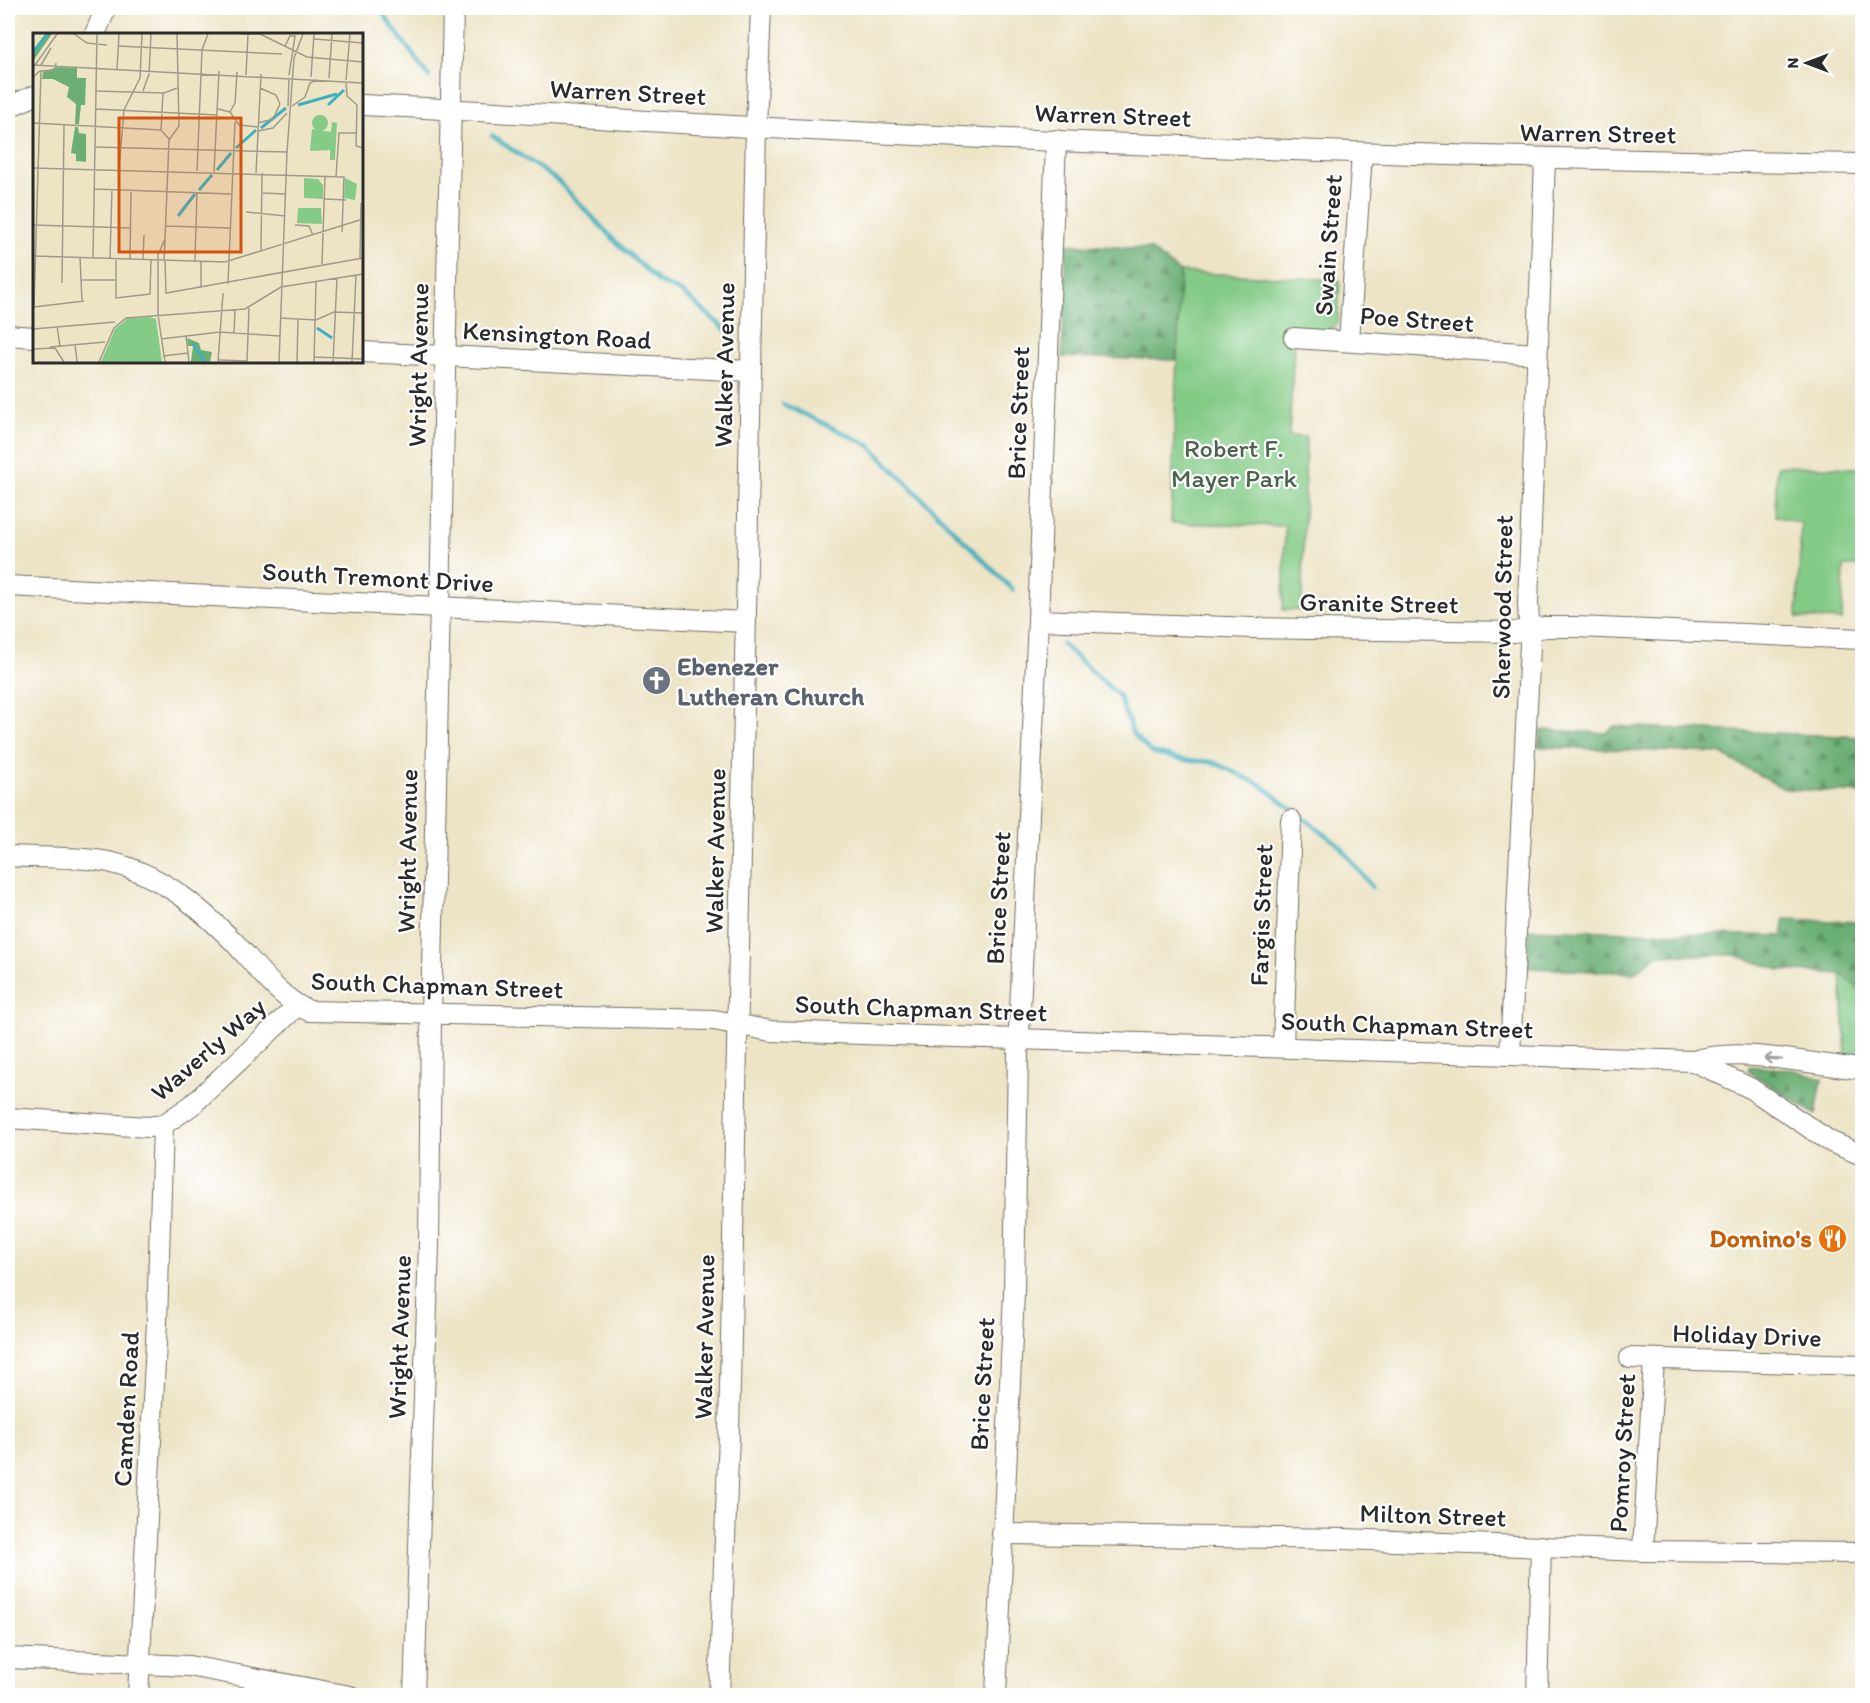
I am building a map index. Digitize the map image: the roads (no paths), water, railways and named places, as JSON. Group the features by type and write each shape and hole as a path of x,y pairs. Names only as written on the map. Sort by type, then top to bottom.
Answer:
{"street":[{"path":"95,33 106,8"},
{"name":"Wright Avenue","path":"414,1695 429,1246 431,1015 453,8"},
{"name":"Walker Avenue","path":"719,1695 728,1445 756,127 761,8"},
{"path":"8,107 33,96"},
{"name":"Warren Street","path":"363,105 756,127 1362,153 1545,159 1863,164"},
{"name":"Brice Street","path":"996,1695 1014,1292 1019,1037 1056,140"},
{"name":"Swain Street","path":"1349,341 1362,153"},
{"name":"Sherwood Street","path":"1510,1055 1529,629 1545,159"},
{"path":"8,335 33,336"},
{"name":"Poe Street","path":"1294,338 1537,354"},
{"name":"Kensington Road","path":"363,352 751,371"},
{"name":"South Tremont Drive","path":"8,586 746,622"},
{"name":"Granite Street","path":"1038,620 1252,628 1514,632 1576,627 1863,639"},
{"name":"Fargis Street","path":"1283,1047 1291,820"},
{"name":"South Chapman Street","path":"8,856 108,862 170,886 204,914 297,1006 309,1011 714,1020 771,1031 1019,1037 1693,1061 1750,1088 1831,1142 1863,1155"},
{"name":"Waverly Way","path":"8,1118 148,1127 164,1125 192,1105 297,1006"},
{"path":"1693,1061 1713,1055 1798,1061 1863,1069"},
{"name":"Camden Road","path":"138,1695 157,1322 164,1125"},
{"name":"Holiday Drive","path":"1630,1358 1863,1365"},
{"name":"Pomroy Street","path":"1643,1551 1654,1359"},
{"name":"Milton Street","path":"1002,1533 1344,1539 1643,1551 1863,1553"},
{"path":"1537,1695 1541,1546"},
{"path":"8,1658 189,1666 350,1695"}],"waterway":[{"path":"379,8 429,77"},
{"path":"492,136 558,181 616,242 659,282 683,293 733,336"},
{"path":"783,404 869,445 1013,590"},
{"path":"1062,644 1119,696 1133,734 1151,752 1184,760 1213,762 1261,785 1340,846 1372,887"}],"place":[{"name":"Ebenezer Lutheran Church","path":"656,681"},
{"name":"Domino's","path":"1833,1238"}],"park label":[{"name":"Robert F. Mayer Park","path":"1234,463"}]}
